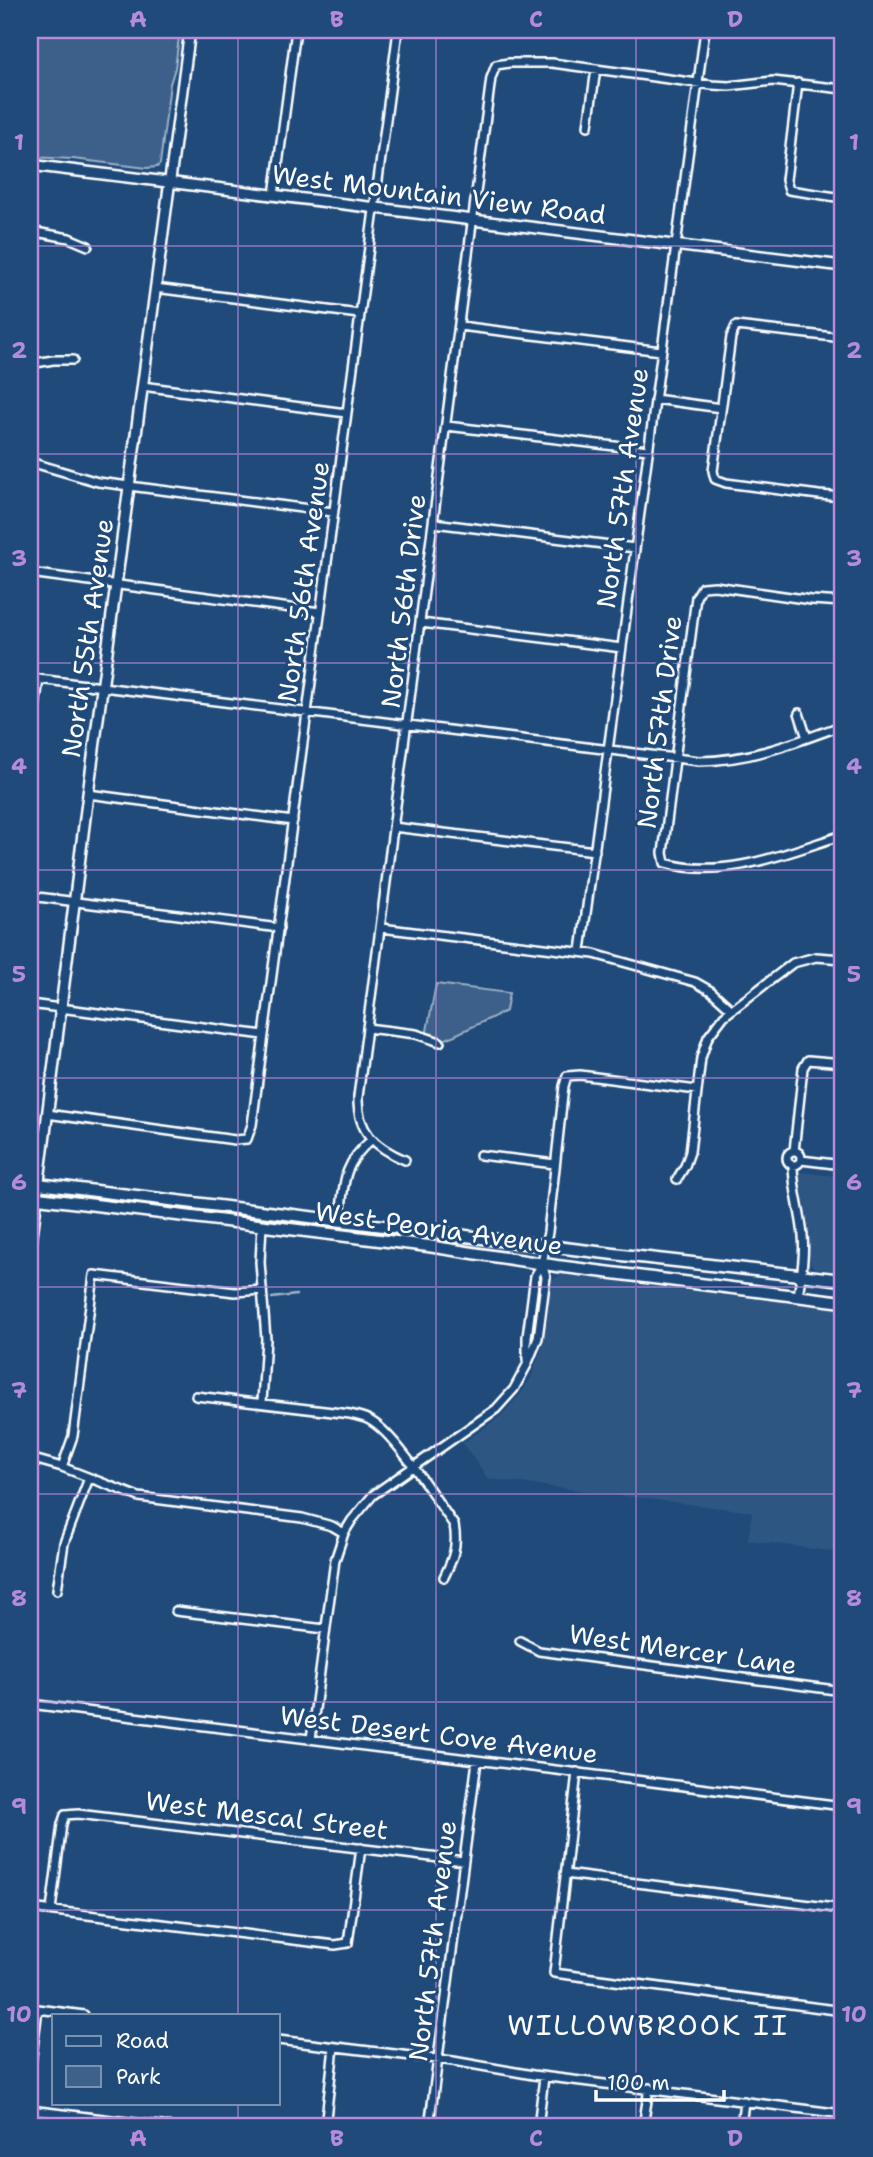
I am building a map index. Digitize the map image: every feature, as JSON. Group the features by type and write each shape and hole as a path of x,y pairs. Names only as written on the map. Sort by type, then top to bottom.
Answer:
{"main road":[{"name":"West Peoria Avenue","path":"34,1183 843,1280"},
{"name":"West Peoria Avenue","path":"33,1198 428,1246 542,1264 843,1302"}],"street":[{"name":"North 55th Avenue","path":"30,1252 34,1183 47,1114 190,30"},
{"path":"274,195 296,30"},
{"name":"North 56th Avenue","path":"47,1114 235,1140 247,1139 253,1125 398,30"},
{"name":"North 57th Avenue","path":"581,951 705,30"},
{"name":"North 56th Drive","path":"372,1140 361,1122 358,1105 491,78 496,65 552,64 596,69"},
{"path":"588,126 596,69 729,86 773,80 843,89"},
{"path":"798,83 786,180 789,190 843,198"},
{"name":"West Mountain View Road","path":"30,165 843,266"},
{"path":"30,231 69,238 88,246"},
{"path":"155,288 359,314"},
{"path":"460,326 662,351"},
{"path":"843,338 736,326 731,337 713,471 715,479 726,483 843,496"},
{"path":"30,364 73,360"},
{"path":"842,385 843,379"},
{"path":"142,386 346,413"},
{"path":"655,399 722,408"},
{"path":"447,426 648,450"},
{"path":"30,462 97,482 333,512"},
{"path":"434,523 635,548"},
{"path":"30,573 320,611"},
{"name":"North 57th Drive","path":"843,602 715,586 702,587 696,597 663,853 665,863 677,867 705,868 754,863 843,835"},
{"path":"421,623 622,648"},
{"path":"30,678 676,759 710,761 760,754 843,725"},
{"path":"30,745 39,679"},
{"path":"799,713 807,738"},
{"path":"88,794 293,821"},
{"path":"393,827 595,852"},
{"path":"30,896 279,928"},
{"path":"381,928 581,951 695,982 711,991 731,1009"},
{"path":"677,1179 690,1152 704,1048 715,1027 731,1009 793,963 816,957 843,959"},
{"path":"30,1004 264,1035"},
{"path":"367,1028 416,1034 440,1042"},
{"path":"794,1151 803,1069 808,1060 843,1063"},
{"path":"311,1739 335,1560 344,1533 373,1495 496,1409 514,1389 527,1365 527,1337 536,1276 542,1264 545,1245 567,1076 580,1075 697,1090"},
{"path":"340,1220 347,1169 351,1161 372,1140 405,1160"},
{"path":"794,1151 799,1154 801,1160"},
{"path":"794,1151 788,1154 787,1159 793,1165 795,1196 803,1238 798,1296"},
{"path":"480,1155 555,1164"},
{"path":"793,1165 801,1160 843,1165"},
{"path":"261,1402 266,1339 260,1262 262,1226"},
{"path":"62,1467 74,1436 94,1275 235,1292 262,1290"},
{"path":"196,1396 350,1414 370,1420 386,1432 454,1525 457,1539 455,1553 444,1577"},
{"path":"30,1458 62,1467 139,1497 302,1518 344,1533"},
{"path":"57,1590 64,1543 89,1478"},
{"path":"176,1611 325,1629"},
{"name":"West Mercer Lane","path":"520,1641 539,1651 843,1691"},
{"name":"West Desert Cove Avenue","path":"30,1704 843,1806"},
{"name":"North 57th Avenue","path":"429,2127 477,1761"},
{"path":"577,1772 554,1973 843,2011"},
{"name":"West Mescal Street","path":"51,1910 65,1815 78,1814 464,1861"},
{"path":"30,1908 335,1945 348,1943 361,1848"},
{"path":"565,1874 843,1909"},
{"path":"30,2072 38,2010 74,2014"},
{"path":"280,2040 438,2059 544,2077 843,2113"},
{"path":"325,2127 334,2047"},
{"path":"538,2127 544,2077"},
{"path":"643,2127 649,2088"},
{"path":"741,2127 744,2101"},
{"path":"30,2110 169,2127"}],"shaded area":[{"path":"799,1172 843,1177 843,1272 815,1268 810,1263 809,1229"},
{"path":"561,1275 843,1310 843,1553 748,1540 752,1512 488,1479 463,1443 500,1417 531,1378 543,1345 552,1280"}],"green space":[{"path":"30,30 180,30 160,164 157,167 30,157"},
{"path":"436,984 509,993 506,1011 440,1042 426,1036"}],"waterway":[{"path":"272,1298 296,1295"}],"district":[{"name":"WILLOWBROOK II","path":"648,2025"}]}
